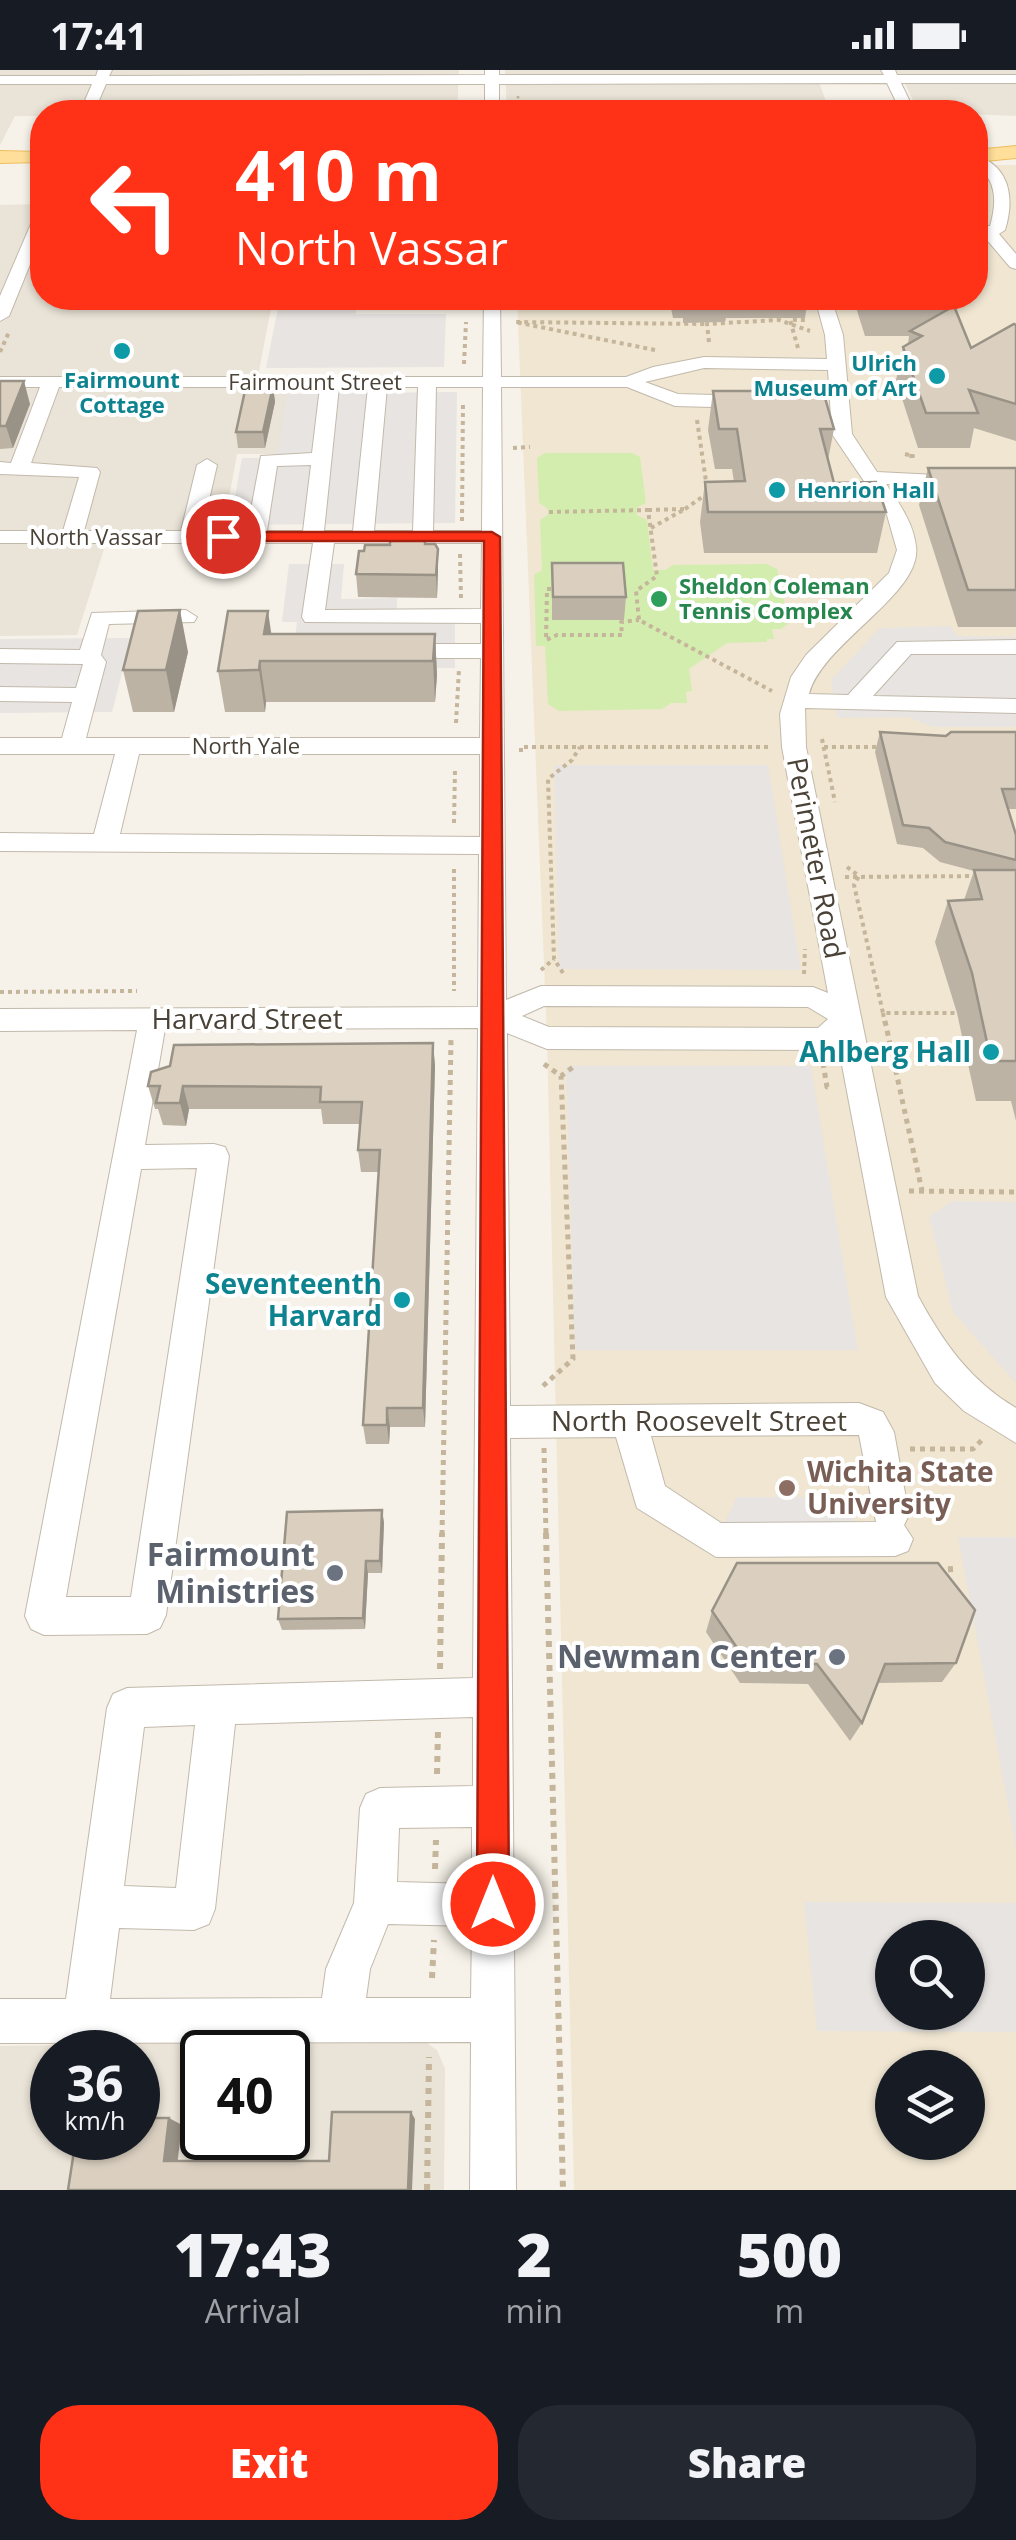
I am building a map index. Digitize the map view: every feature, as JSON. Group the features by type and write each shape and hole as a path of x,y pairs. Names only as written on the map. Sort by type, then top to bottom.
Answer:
{"main road":[{"path":"988,156 1016,154"},
{"path":"0,157 30,157"}],"street":[{"path":"92,100 103,75"},
{"path":"0,80 103,75 890,75 1016,80"},
{"path":"890,75 902,100"},
{"path":"988,166 998,178 1006,208 988,229"},
{"path":"988,230 1016,231"},
{"path":"988,231 1016,264"},
{"path":"0,258 30,258"},
{"path":"0,316 30,265"},
{"path":"489,310 473,382 477,533 492,616 492,650 506,746 492,846 493,2190"},
{"name":"Perimeter Road","path":"826,310 837,365 842,434 896,515 907,550 899,575 814,660 782,701 822,877 902,1297 944,1370 974,1402 1016,1427"},
{"name":"Fairmount Street","path":"629,382 657,368 684,364 837,365"},
{"name":"Fairmount Street","path":"0,382 629,382 674,400 778,402"},
{"path":"330,382 313,617 492,616"},
{"path":"363,537 378,382"},
{"path":"423,537 427,382"},
{"path":"51,383 9,468 90,472 72,536"},
{"path":"814,403 839,404"},
{"path":"256,536 268,460 322,459"},
{"path":"190,536 206,465"},
{"path":"868,477 1016,486"},
{"name":"North Vassar","path":"0,537 423,537 477,533"},
{"path":"89,657 100,618 186,617"},
{"path":"855,701 905,647 1016,647"},
{"path":"367,651 492,650"},
{"path":"0,656 89,657 95,662 72,746"},
{"path":"0,694 86,695"},
{"path":"782,701 1016,706"},
{"name":"North Yale","path":"0,746 506,746"},
{"path":"105,842 128,746"},
{"path":"0,842 492,846"},
{"path":"541,996 560,996 813,997 848,1017 825,1039 785,1039 547,1038 494,1017 541,996"},
{"name":"Harvard Street","path":"0,1020 494,1017"},
{"path":"128,1156 214,1156 147,1615 44,1616 152,1020"},
{"name":"North Roosevelt Street","path":"492,1422 630,1420 859,1419 871,1423 877,1432 893,1527 716,1540 650,1496 630,1420"},
{"path":"86,2020 127,1708 493,1697"},
{"path":"101,1907 194,1909 217,1708"},
{"path":"341,2020 348,1969 374,1903 380,1808 493,1806"},
{"path":"374,1903 493,1904"},
{"path":"0,2021 493,2020"}],"path":[{"path":"515,310 515,337"},
{"path":"790,320 822,336"},
{"path":"790,320 800,355"},
{"path":"515,322 707,324 818,320"},
{"path":"466,322 473,382 477,533"},
{"path":"515,322 656,351"},
{"path":"707,324 711,356"},
{"path":"651,528 716,488 706,488 696,406"},
{"path":"510,448 530,448"},
{"path":"549,512 685,509"},
{"path":"636,592 657,576 648,510"},
{"path":"622,585 636,592"},
{"path":"551,589 546,589 546,640 557,635 622,635 621,622 639,620 772,690 782,701"},
{"path":"636,592 639,620"},
{"path":"821,732 838,816"},
{"path":"506,746 778,746"},
{"path":"808,747 901,746"},
{"path":"579,973 560,973 554,960 548,779 572,760 580,747"},
{"path":"844,850 847,868 859,876"},
{"path":"859,876 854,885 922,1191"},
{"path":"822,877 983,876"},
{"path":"786,974 805,974 802,948 868,948"},
{"path":"533,977 554,960"},
{"path":"883,1013 958,1013"},
{"path":"432,1978 451,1032"},
{"path":"538,1059 561,1076"},
{"path":"814,1064 822,1060 827,1087 860,1087"},
{"path":"561,1076 580,1061"},
{"path":"544,1386 573,1359 561,1076"},
{"path":"908,1207 904,1191 1016,1192"},
{"path":"544,1448 563,2190"},
{"path":"934,1570 953,1570"},
{"path":"427,2190 429,2057"}],"shaded area":[{"path":"0,70 459,70 458,100 30,100 30,116 15,116 0,145"},
{"path":"505,70 1016,70 1016,116 988,115 988,100 913,100 901,76 817,77 826,100 506,100"},
{"name":"Wichita State University","path":"988,165 1016,165 1016,2190 574,2190 547,1038 517,310 988,310"},
{"path":"30,204 30,310 271,310 256,386 294,387 282,454 237,454 223,531 110,530 77,635 0,636 0,205"},
{"path":"278,310 446,314 444,367 266,368"},
{"path":"457,392 455,523 230,525 242,458 277,458 287,394"},
{"path":"289,564 344,564 341,599 397,598 397,609 455,608 455,668 313,669 293,656 297,622 282,622"},
{"path":"950,626 957,636 1016,637 1016,727 933,727 908,717 837,718 831,680 880,628"},
{"path":"131,638 112,712 0,713 0,639"},
{"path":"554,765 768,765 801,970 559,969"},
{"path":"566,1066 811,1066 858,1350 575,1350"},
{"path":"953,1201 1016,1202 1016,1383 953,1312 929,1216"},
{"path":"737,1497 850,1497 863,1506 841,1539 716,1540"},
{"path":"958,1537 1016,1537 1016,1848"},
{"path":"804,1902 1016,1903 1016,2032 817,2031"},
{"path":"421,2039 437,2050 445,2069 444,2190 0,2190 0,2046 30,2046 30,2160 160,2160 160,2043 180,2043 180,2160 310,2160 310,2041"}],"green space":[{"name":"Sheldon Coleman Tennis Complex","path":"545,453 632,453 640,457 646,503 636,508 637,515 647,520 653,570 673,565 767,564 777,569 789,623 772,629 774,639 727,643 689,669 692,691 686,692 687,703 671,703 662,709 559,711 548,704 545,646 536,646 534,575 542,570 540,520 548,515 547,508 539,503 537,458"}],"building":[{"path":"947,310 956,310 971,348 1016,325 1016,404 969,390 978,413 926,413 903,347 922,336 910,331"},
{"path":"0,381 24,381 6,426 0,426"},
{"path":"246,386 273,386 263,432 236,432"},
{"path":"713,391 823,391 834,429 820,429 834,483 876,482 886,512 708,512 705,482 745,481 737,429 719,429"},
{"path":"928,468 1016,468 1016,590 968,590"},
{"path":"390,539 425,539 425,544 435,544 436,575 356,574 359,551 364,551 365,545 390,545"},
{"path":"552,563 623,563 626,597 553,597"},
{"path":"180,610 166,670 123,670 138,611"},
{"path":"228,611 268,611 264,634 435,634 433,661 260,661 259,670 218,671"},
{"path":"880,732 946,736 951,732 1016,732 1016,789 1002,789 1016,835 1016,860 945,842 929,828 903,825"},
{"path":"974,870 1016,870 1016,1061 991,1061 972,973 948,901 982,899"},
{"name":"Seventeenth Harvard","path":"433,1043 423,1408 387,1408 387,1425 363,1425 380,1150 358,1150 362,1102 320,1102 321,1087 183,1086 180,1103 156,1103 160,1086 148,1086 151,1072 170,1066 174,1045"},
{"path":"382,1510 380,1561 366,1561 363,1618 278,1619 287,1512"},
{"name":"Newman Center","path":"737,1563 938,1563 975,1610 956,1663 885,1664 862,1723 817,1664 748,1664 712,1611"},
{"path":"332,2112 411,2112 408,2190 68,2190 73,2160 160,2160 160,2118 169,2118 164,2161 329,2161"}],"place":[{"name":"Fairmount Cottage","path":"122,351"},
{"name":"Ulrich Museum of Art","path":"937,376"},
{"name":"Henrion Hall","path":"777,490"},
{"name":"Sheldon Coleman Tennis Complex","path":"659,599"},
{"name":"Ahlberg Hall","path":"991,1052"},
{"name":"Seventeenth Harvard","path":"402,1300"},
{"name":"Wichita State University","path":"787,1488"},
{"name":"Fairmount Ministries","path":"335,1573"},
{"name":"Newman Center","path":"837,1657"}],"route":[{"path":"223,536 492,537 493,1904"}]}
